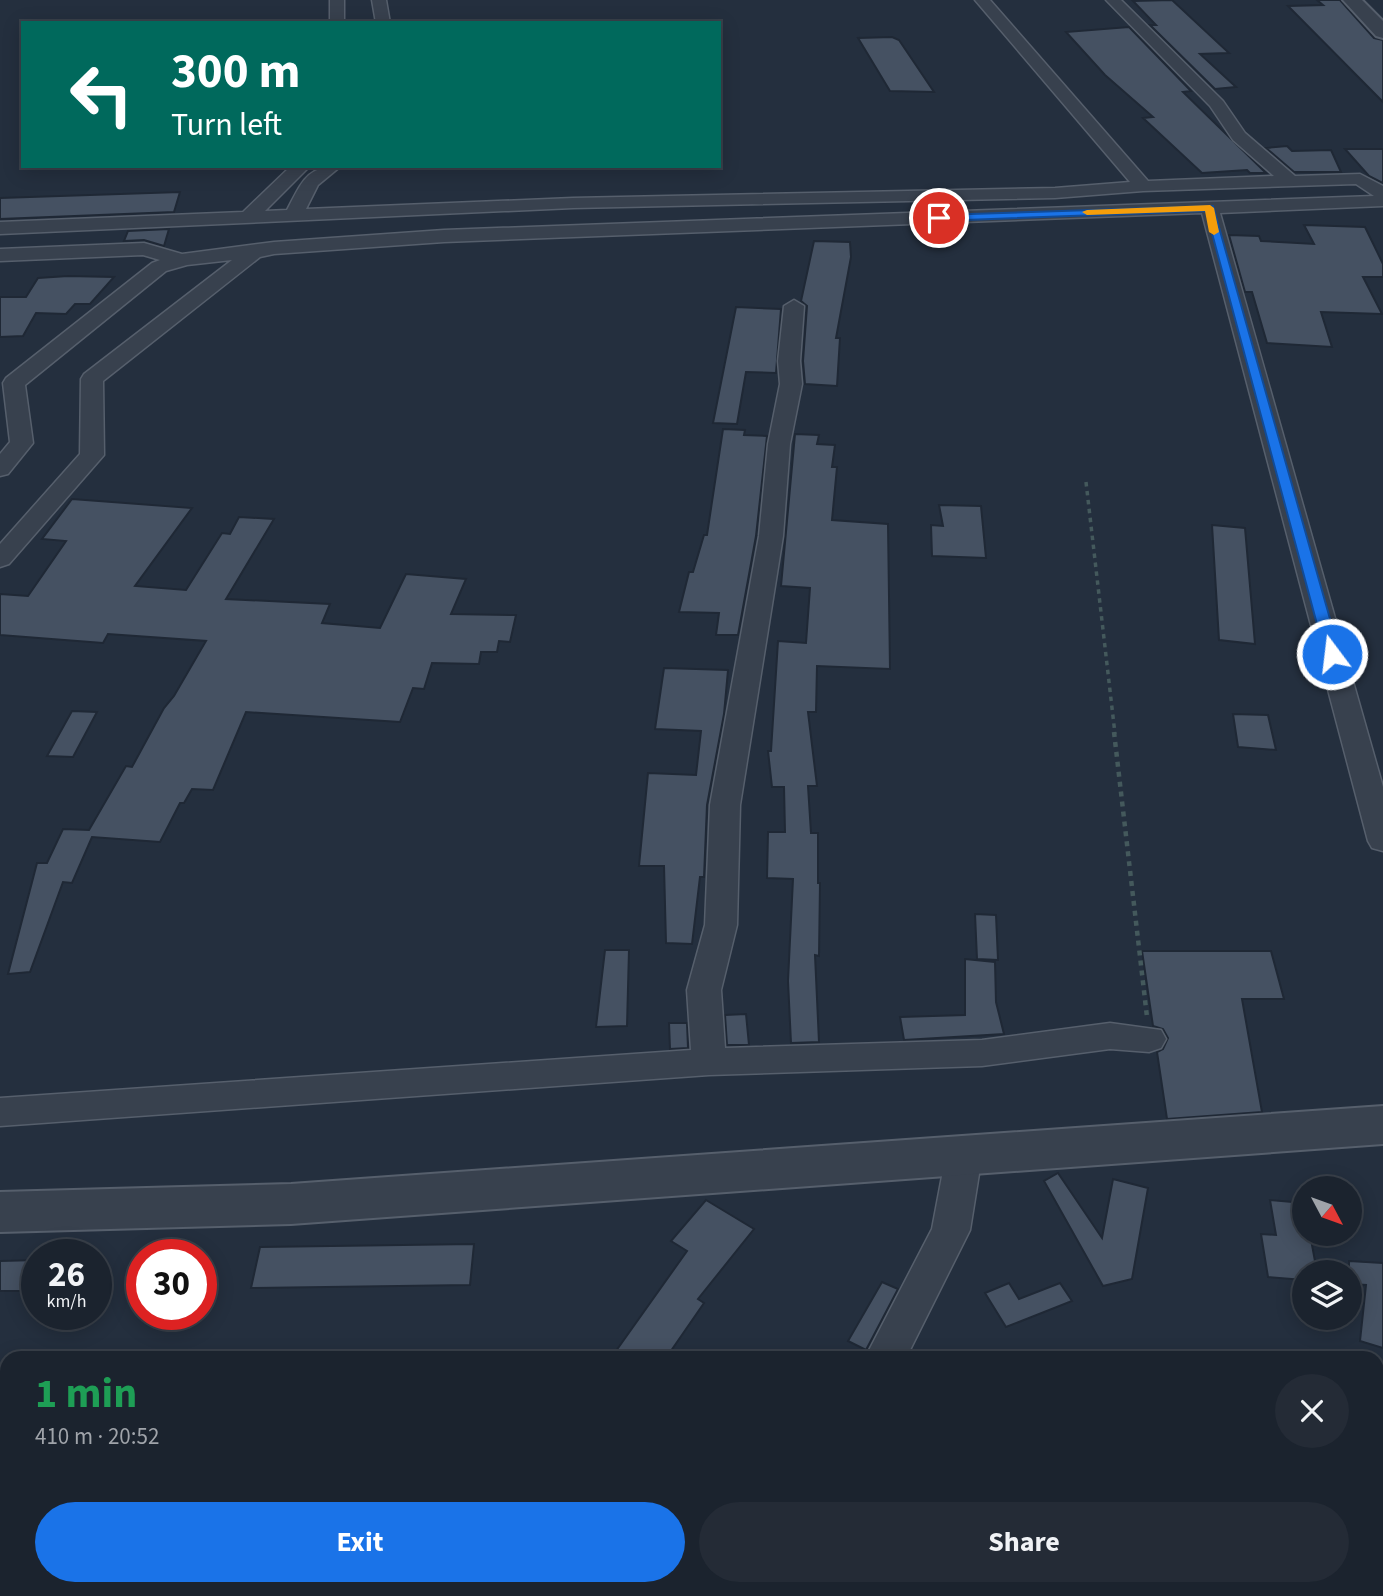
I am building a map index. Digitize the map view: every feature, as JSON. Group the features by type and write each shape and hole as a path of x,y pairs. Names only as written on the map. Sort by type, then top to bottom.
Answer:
{"street":[{"path":"337,0 337,21"},
{"path":"380,0 383,21"},
{"path":"982,0 1143,186"},
{"path":"1113,0 1217,104 1221,113 1253,148 1292,182"},
{"path":"1352,0 1383,32"},
{"path":"247,218 299,168"},
{"path":"293,217 311,182 329,168"},
{"path":"0,228 573,203 1055,193 1143,186 1360,179 1383,194"},
{"path":"0,469 22,443 14,383 159,267 177,260 252,254 274,248 444,236 1383,201"},
{"path":"1210,208 1383,841"},
{"path":"0,255 144,250 177,260"},
{"path":"0,559 92,455 92,379 252,254"},
{"path":"709,1062 704,990 721,925 725,805 771,536 779,444 791,384 789,361 794,306"},
{"path":"0,1112 709,1062 982,1053 1110,1036 1149,1039"},
{"path":"0,1212 291,1204 1383,1125"},
{"path":"890,1351 951,1230 964,1156"}],"path":[{"path":"1086,482 1149,1039"}],"building":[{"path":"1172,0 1229,53 1200,54 1236,87 1215,89 1150,25 1156,25 1133,1"},
{"path":"1317,0 1340,0 1374,38 1383,40 1383,102 1288,6 1323,5"},
{"path":"1129,27 1191,91 1183,92 1266,173 1250,173 1247,170 1202,173 1143,118 1153,117 1105,75 1066,32"},
{"path":"892,37 899,40 934,92 890,91 858,38"},
{"path":"1287,146 1292,151 1331,150 1341,172 1294,172 1266,148"},
{"path":"1345,149 1383,149 1383,183 1369,176"},
{"path":"180,192 174,212 0,219 0,198"},
{"path":"1304,225 1365,227 1383,264 1383,277 1363,277 1382,314 1321,312 1332,347 1267,343 1252,292 1245,292 1229,235 1259,236 1261,241 1314,244"},
{"path":"169,229 164,246 144,240 124,241 128,231"},
{"path":"814,241 850,242 851,257 836,338 840,338 837,386 805,384 803,361 807,306 801,301"},
{"path":"114,277 90,304 75,304 66,314 36,313 23,336 0,337 0,297 26,297 38,278"},
{"path":"736,307 781,309 776,373 746,372 737,424 713,423"},
{"path":"723,429 745,430 744,435 767,436 756,536 738,635 716,635 719,613 679,612 689,572 693,572 704,535 707,535"},
{"path":"795,434 819,435 817,444 835,445 832,467 837,467 832,520 888,524 890,669 817,666 816,712 808,712 817,786 808,786 811,833 818,833 819,956 815,955 819,1042 791,1043 788,981 793,879 767,878 768,832 785,832 784,787 772,787 768,751 771,751 778,641 806,643 810,588 781,586"},
{"path":"72,499 192,508 135,586 186,590 222,533 230,534 239,517 274,519 226,599 330,604 322,623 380,628 406,574 466,579 451,614 516,615 510,642 499,641 497,652 481,652 479,664 432,663 424,689 413,688 400,722 246,712 213,790 192,789 184,803 180,803 160,842 92,837 72,883 63,882 30,972 8,974 37,863 47,863 63,829 89,830 126,766 132,767 164,708 206,641 108,634 103,643 0,635 0,594 28,596 66,541 42,539"},
{"path":"939,505 981,506 986,558 932,556 931,525 943,526"},
{"path":"1212,525 1245,528 1255,644 1219,640"},
{"path":"664,668 728,670 724,714 707,805 704,877 700,877 692,944 666,943 664,866 639,866 648,773 696,775 701,731 655,729"},
{"path":"72,711 97,712 73,757 47,756"},
{"path":"1233,714 1268,715 1276,750 1238,747"},
{"path":"975,914 996,915 998,960 977,959"},
{"path":"605,950 629,950 627,1026 596,1027"},
{"path":"1142,951 1271,951 1284,999 1242,999 1262,1112 1167,1119 1157,1052 1163,1049 1168,1038 1163,1029 1153,1026"},
{"path":"965,959 995,962 996,1002 1004,1034 904,1040 900,1017 965,1015"},
{"path":"746,1014 749,1045 727,1045 725,1015"},
{"path":"669,1023 687,1023 688,1048 670,1049"},
{"path":"1058,1173 1102,1238 1113,1179 1148,1188 1132,1279 1103,1286 1044,1181"},
{"path":"706,1200 754,1229 698,1299 704,1303 671,1351 616,1351 687,1251 671,1241"},
{"path":"1270,1200 1292,1202 1292,1246 1312,1246 1315,1260 1292,1260 1292,1279 1268,1277 1261,1234 1276,1235"},
{"path":"474,1244 470,1285 251,1288 260,1247"},
{"path":"21,1260 21,1291 0,1291 0,1261"},
{"path":"1362,1262 1383,1263 1383,1348 1360,1341 1366,1285 1362,1285"},
{"path":"882,1282 898,1289 866,1350 848,1341"},
{"path":"1009,1283 1019,1299 1060,1283 1072,1301 1006,1327 985,1293"}],"slow traffic":[{"path":"1087,212 1210,208 1214,232"}],"route":[{"path":"939,218 1210,208 1214,233 1231,281 1332,654"}]}
